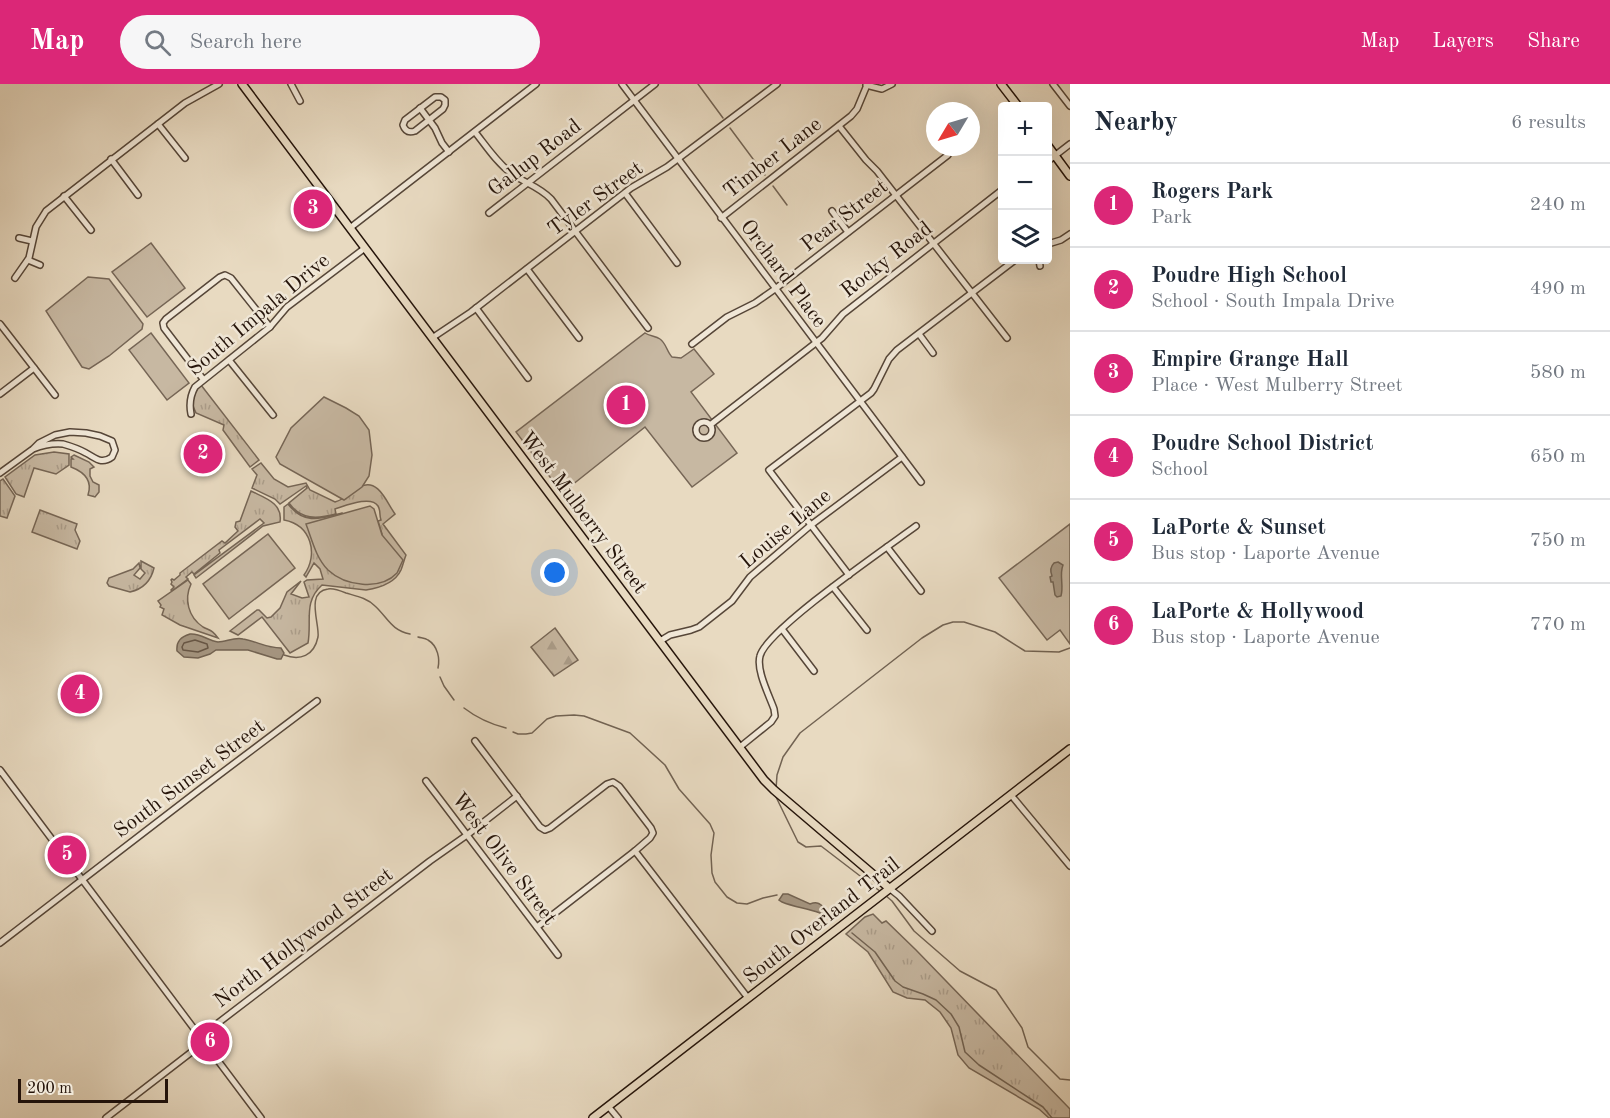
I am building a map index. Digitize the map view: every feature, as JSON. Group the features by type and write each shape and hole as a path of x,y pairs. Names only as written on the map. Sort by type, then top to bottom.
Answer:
{"main road":[{"name":"West Mulberry Street","path":"242,84 764,780 885,892"},
{"path":"1001,84 1015,102"},
{"path":"1052,153 1070,176"},
{"name":"South Overland Trail","path":"593,1118 1070,749"}],"street":[{"path":"15,278 27,260 42,214 185,103 219,84"},
{"path":"291,84 300,101"},
{"path":"350,228 536,84"},
{"name":"Orchard Place","path":"622,84 921,482"},
{"name":"Gallup Road","path":"489,213 655,84"},
{"name":"Tyler Street","path":"432,338 476,308 625,193 660,172 777,84"},
{"name":"Timber Lane","path":"721,218 851,116 857,109 866,84 882,89 892,84"},
{"path":"1053,84 1070,106"},
{"path":"437,96 445,100 443,109 413,132 408,131 405,129 405,120 420,108 437,96"},
{"path":"420,108 449,152"},
{"path":"158,124 185,158"},
{"path":"839,126 896,195 1007,338"},
{"path":"475,132 501,164 515,176 547,195 648,328"},
{"path":"1054,156 1070,144"},
{"name":"Pear Street","path":"692,344 727,317 755,303 775,289 947,156"},
{"path":"111,159 138,195"},
{"path":"625,193 677,263"},
{"name":"Rocky Road","path":"710,425 822,338 843,314 998,193"},
{"path":"64,196 91,230"},
{"path":"832,212 848,232"},
{"path":"1052,242 1070,234"},
{"path":"19,238 32,241"},
{"name":"South Impala Drive","path":"190,414 191,394 203,379 270,327 287,307 364,248"},
{"path":"27,260 40,266"},
{"path":"849,576 769,470 874,389 893,354 1010,264"},
{"path":"527,269 579,339"},
{"path":"203,379 165,328 163,323 165,319 220,277 227,276 270,327"},
{"path":"476,308 528,378"},
{"path":"0,324 55,395"},
{"path":"919,334 933,353"},
{"path":"229,360 273,415"},
{"path":"0,394 34,368"},
{"path":"0,473 46,438 70,432 108,438 112,441 115,450 112,457 102,462 63,444 46,444 33,449"},
{"name":"Louise Lane","path":"660,641 670,635 696,629 729,604 750,577 811,525 902,457"},
{"path":"740,747 774,718 774,709 760,669 759,659 766,644 796,616 916,526"},
{"path":"887,547 921,591"},
{"path":"833,587 867,630"},
{"path":"782,629 814,670"},
{"name":"South Sunset Street","path":"0,943 317,701"},
{"path":"475,741 540,827 545,830 607,783 613,782 619,786 653,833 635,851 537,927"},
{"path":"0,770 261,1118"},
{"name":"West Olive Street","path":"426,782 558,955"},
{"path":"1011,795 1070,866"},
{"name":"North Hollywood Street","path":"106,1118 198,1047 205,1033 517,796"},
{"path":"635,851 748,998"},
{"name":"West Mulberry Street","path":"885,892 899,896 932,931"},
{"path":"608,1106 618,1118"}],"green space":[{"path":"151,243 185,288 147,317 112,272"},
{"path":"88,277 109,279 143,324 142,329 89,369 82,367 46,311"},
{"path":"151,333 189,383 167,400 129,350"},
{"path":"645,333 662,341 672,357 681,358 694,349 714,374 691,392 737,453 692,487 645,427 562,493 516,432"},
{"path":"201,385 259,460 250,467 223,430 224,425 196,413 193,398"},
{"path":"324,397 359,416 369,430 372,455 369,476 362,487 344,500 280,464 276,457 291,428"},
{"path":"54,452 69,454 69,465 56,474 34,468 24,497 16,494 5,477 35,455"},
{"path":"74,455 94,467 90,469 90,476 93,482 99,485 99,492 95,497 88,495 89,485 86,477 71,467 71,459 73,459 71,457"},
{"path":"261,463 274,479 288,487 306,483 310,490 335,502 366,485 377,488 395,514 383,524 406,555 398,575 391,582 381,586 366,590 322,585 316,591 310,605 308,643 290,653 262,617 238,635 230,631 257,610 267,618 271,617 280,608 287,592 301,581 291,594 302,598 309,597 304,582 323,579 320,569 314,563 306,577 304,575 311,558 310,541 301,528 284,520 284,507 288,504 300,515 313,519 327,517 342,513 347,531 382,534 378,521 381,520 380,511 375,503 364,501 335,509 336,514 329,516 310,517 299,513 289,503 307,488 306,486 280,504 275,499 252,488 257,475 252,469"},
{"path":"3,479 15,496 7,518 0,516 0,481"},
{"path":"251,491 276,506 279,510 280,522 263,526 196,578 194,575 264,523 260,519 219,550 220,553 194,574 192,572 186,577 188,579 172,591 174,587 171,584 172,579 174,580 222,541 225,543 238,531 235,527 236,522 240,521"},
{"path":"370,506 374,509 382,535 403,560 397,573 390,579 372,584 353,583 335,575 320,560 306,524"},
{"path":"40,510 77,524 75,530 80,541 77,549 32,532"},
{"path":"1070,524 1070,644 1060,630 1047,640 999,578"},
{"path":"268,534 295,568 229,619 203,584"},
{"path":"141,561 154,568 149,581 143,587 130,592 109,586 107,583 109,578 133,569 139,563 140,568 134,575 140,579 145,573 141,569"},
{"path":"188,580 191,584 188,602 191,613 198,623 218,638 180,625 162,615 164,609 160,607 158,601"},
{"path":"555,628 578,660 554,676 531,647"},
{"path":"873,914 882,923 886,921 916,950 1070,1109 1070,1118 1049,1118 1039,1109 969,1068 958,1055 951,1028 940,1012 925,1000 907,998 893,992 868,952 846,934 865,917"}],"water":[{"path":"1058,562 1063,565 1062,592 1061,596 1057,597 1050,577 1052,566"},
{"path":"190,634 218,642 243,639 281,648 284,653 281,659 248,650 216,650 198,658 184,657 177,651 177,645 182,638"},
{"path":"783,894 810,904 819,903 838,916 834,920 782,902 779,900"}],"waterway":[{"path":"698,84 723,118"},
{"path":"730,128 765,175"},
{"path":"773,186 787,205"},
{"path":"284,655 301,657 313,649 318,637 315,602 321,591 328,589 368,601 394,627 410,634"},
{"path":"776,789 777,775 783,757 800,733 922,638 943,625 964,622 995,632 1025,651 1059,652 1070,648"},
{"path":"418,637 427,639 436,649 438,668"},
{"path":"440,677 454,700"},
{"path":"464,708 484,720 506,728"},
{"path":"513,732 532,733 547,719 574,715 584,716 630,733 665,765 679,789 710,824 714,833 711,855 712,873 715,882 727,897 737,903 747,904 777,895"},
{"path":"776,797 798,842 806,847 821,846 881,892"},
{"path":"885,895 914,931 960,971 996,990 1022,1028 1028,1047 1060,1079 1070,1080"},
{"path":"852,933 875,952 895,981 903,987 936,1000 951,1014 959,1027 965,1052 979,1065 1043,1107 1052,1118"}],"place":[{"name":"Empire Grange Hall","path":"313,209"},
{"name":"Rogers Park","path":"626,405"},
{"name":"Poudre High School","path":"203,454"},
{"name":"Poudre School District","path":"80,694"},
{"name":"LaPorte & Sunset","path":"67,855"},
{"name":"LaPorte & Hollywood","path":"210,1042"}]}
